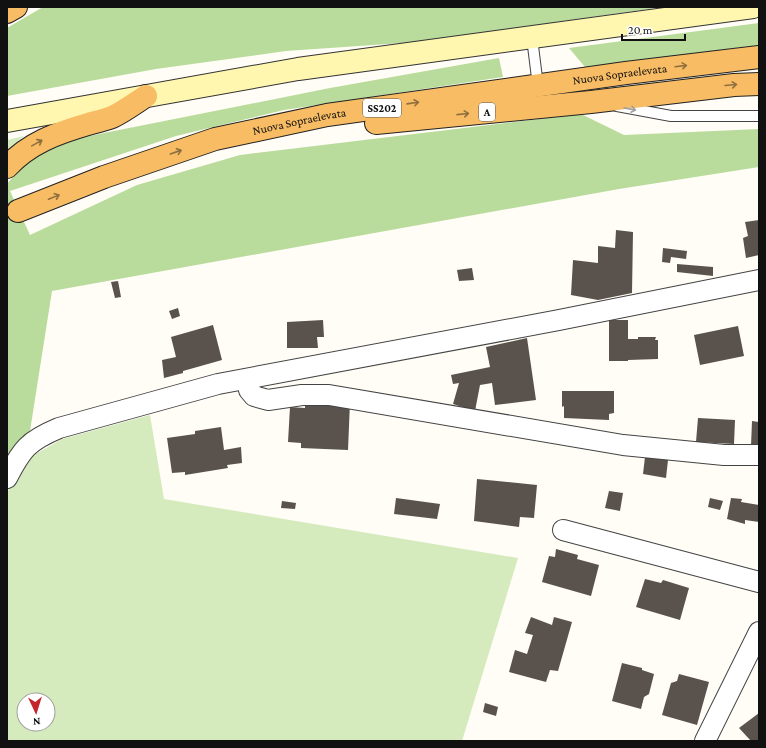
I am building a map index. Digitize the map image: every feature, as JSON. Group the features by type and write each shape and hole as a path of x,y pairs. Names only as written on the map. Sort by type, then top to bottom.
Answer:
{"highway":[{"path":"7,12 16,7"},
{"name":"Nuova Sopraelevata","path":"18,211 104,177 215,139 327,115 759,57"},
{"name":"A","path":"215,139 591,102 734,85 759,84"},
{"path":"7,167 15,158 33,144 46,138 112,117 146,96"}],"main road":[{"path":"7,121 298,69 753,7"}],"street":[{"path":"7,478 18,456 29,445 44,434 59,428 182,393 247,378 559,320 759,280"},
{"path":"247,378 249,390 254,396 268,400 302,395 329,395 623,446 724,455 759,455"},
{"path":"563,530 759,582"},
{"path":"705,741 759,632"}],"lane":[{"path":"532,38 538,86"},
{"path":"591,102 671,116 759,116"}],"green space":[{"path":"43,7 663,7 417,42 286,51 156,69 7,96 7,28"},
{"path":"759,23 759,45 585,67 569,48"},
{"path":"499,58 503,77 284,110 176,136 10,191 30,235 137,185 240,155 581,114 624,135 759,129 759,167 619,189 52,291 30,431 12,449 7,459 7,184 26,164 57,146 94,135 330,88"},
{"path":"24,136 7,151 7,140"},
{"path":"150,415 164,499 518,558 462,741 7,741 7,493 20,468 32,454 34,455 62,439"}],"building":[{"path":"759,220 759,255 746,258 743,238 748,236 745,222"},
{"path":"616,230 633,232 632,293 598,300 571,295 573,260 598,263 598,246 615,248"},
{"path":"663,248 687,251 686,259 671,257 670,263 662,262"},
{"path":"677,264 713,267 713,276 677,272"},
{"path":"472,268 474,280 459,281 457,270"},
{"path":"118,281 121,297 115,298 111,282"},
{"path":"178,308 180,316 172,319 169,311"},
{"path":"323,320 324,337 317,337 318,348 287,348 287,322"},
{"path":"609,320 628,320 628,339 638,339 638,337 656,337 655,340 658,340 658,359 609,361"},
{"path":"213,325 222,360 164,378 162,360 176,357 171,337"},
{"path":"738,326 744,356 700,365 694,335"},
{"path":"527,338 536,400 495,405 492,383 480,385 475,411 453,404 459,383 453,384 451,375 490,367 486,347"},
{"path":"562,391 614,391 614,413 609,414 609,420 564,418"},
{"path":"305,400 350,402 348,450 301,448 301,443 288,442 290,407 305,408"},
{"path":"698,418 735,420 734,444 696,442"},
{"path":"752,421 759,422 759,446 751,446"},
{"path":"221,427 224,450 241,447 242,463 227,465 228,468 185,475 185,472 172,473 167,438 195,434 195,431"},
{"path":"645,457 668,460 666,478 643,474"},
{"path":"477,479 537,485 534,518 520,517 519,527 474,521"},
{"path":"609,491 623,493 620,511 605,508"},
{"path":"396,498 440,504 437,519 394,514"},
{"path":"710,498 723,501 720,510 708,507"},
{"path":"731,498 742,499 741,502 759,505 759,522 745,520 745,524 727,519"},
{"path":"282,501 296,503 295,509 281,508"},
{"path":"556,549 578,555 577,559 599,565 591,596 542,582 549,556 555,557"},
{"path":"645,579 661,583 663,580 689,588 680,620 636,607"},
{"path":"531,617 552,625 554,617 572,622 558,671 550,670 546,682 509,672 515,650 527,654 533,635 525,633"},
{"path":"622,663 642,668 642,670 654,674 649,694 644,697 641,709 612,701"},
{"path":"679,674 709,682 697,725 662,715 671,683 677,681"},
{"path":"485,703 498,707 496,716 483,712"},
{"path":"759,713 759,741 751,741 739,728"}]}
